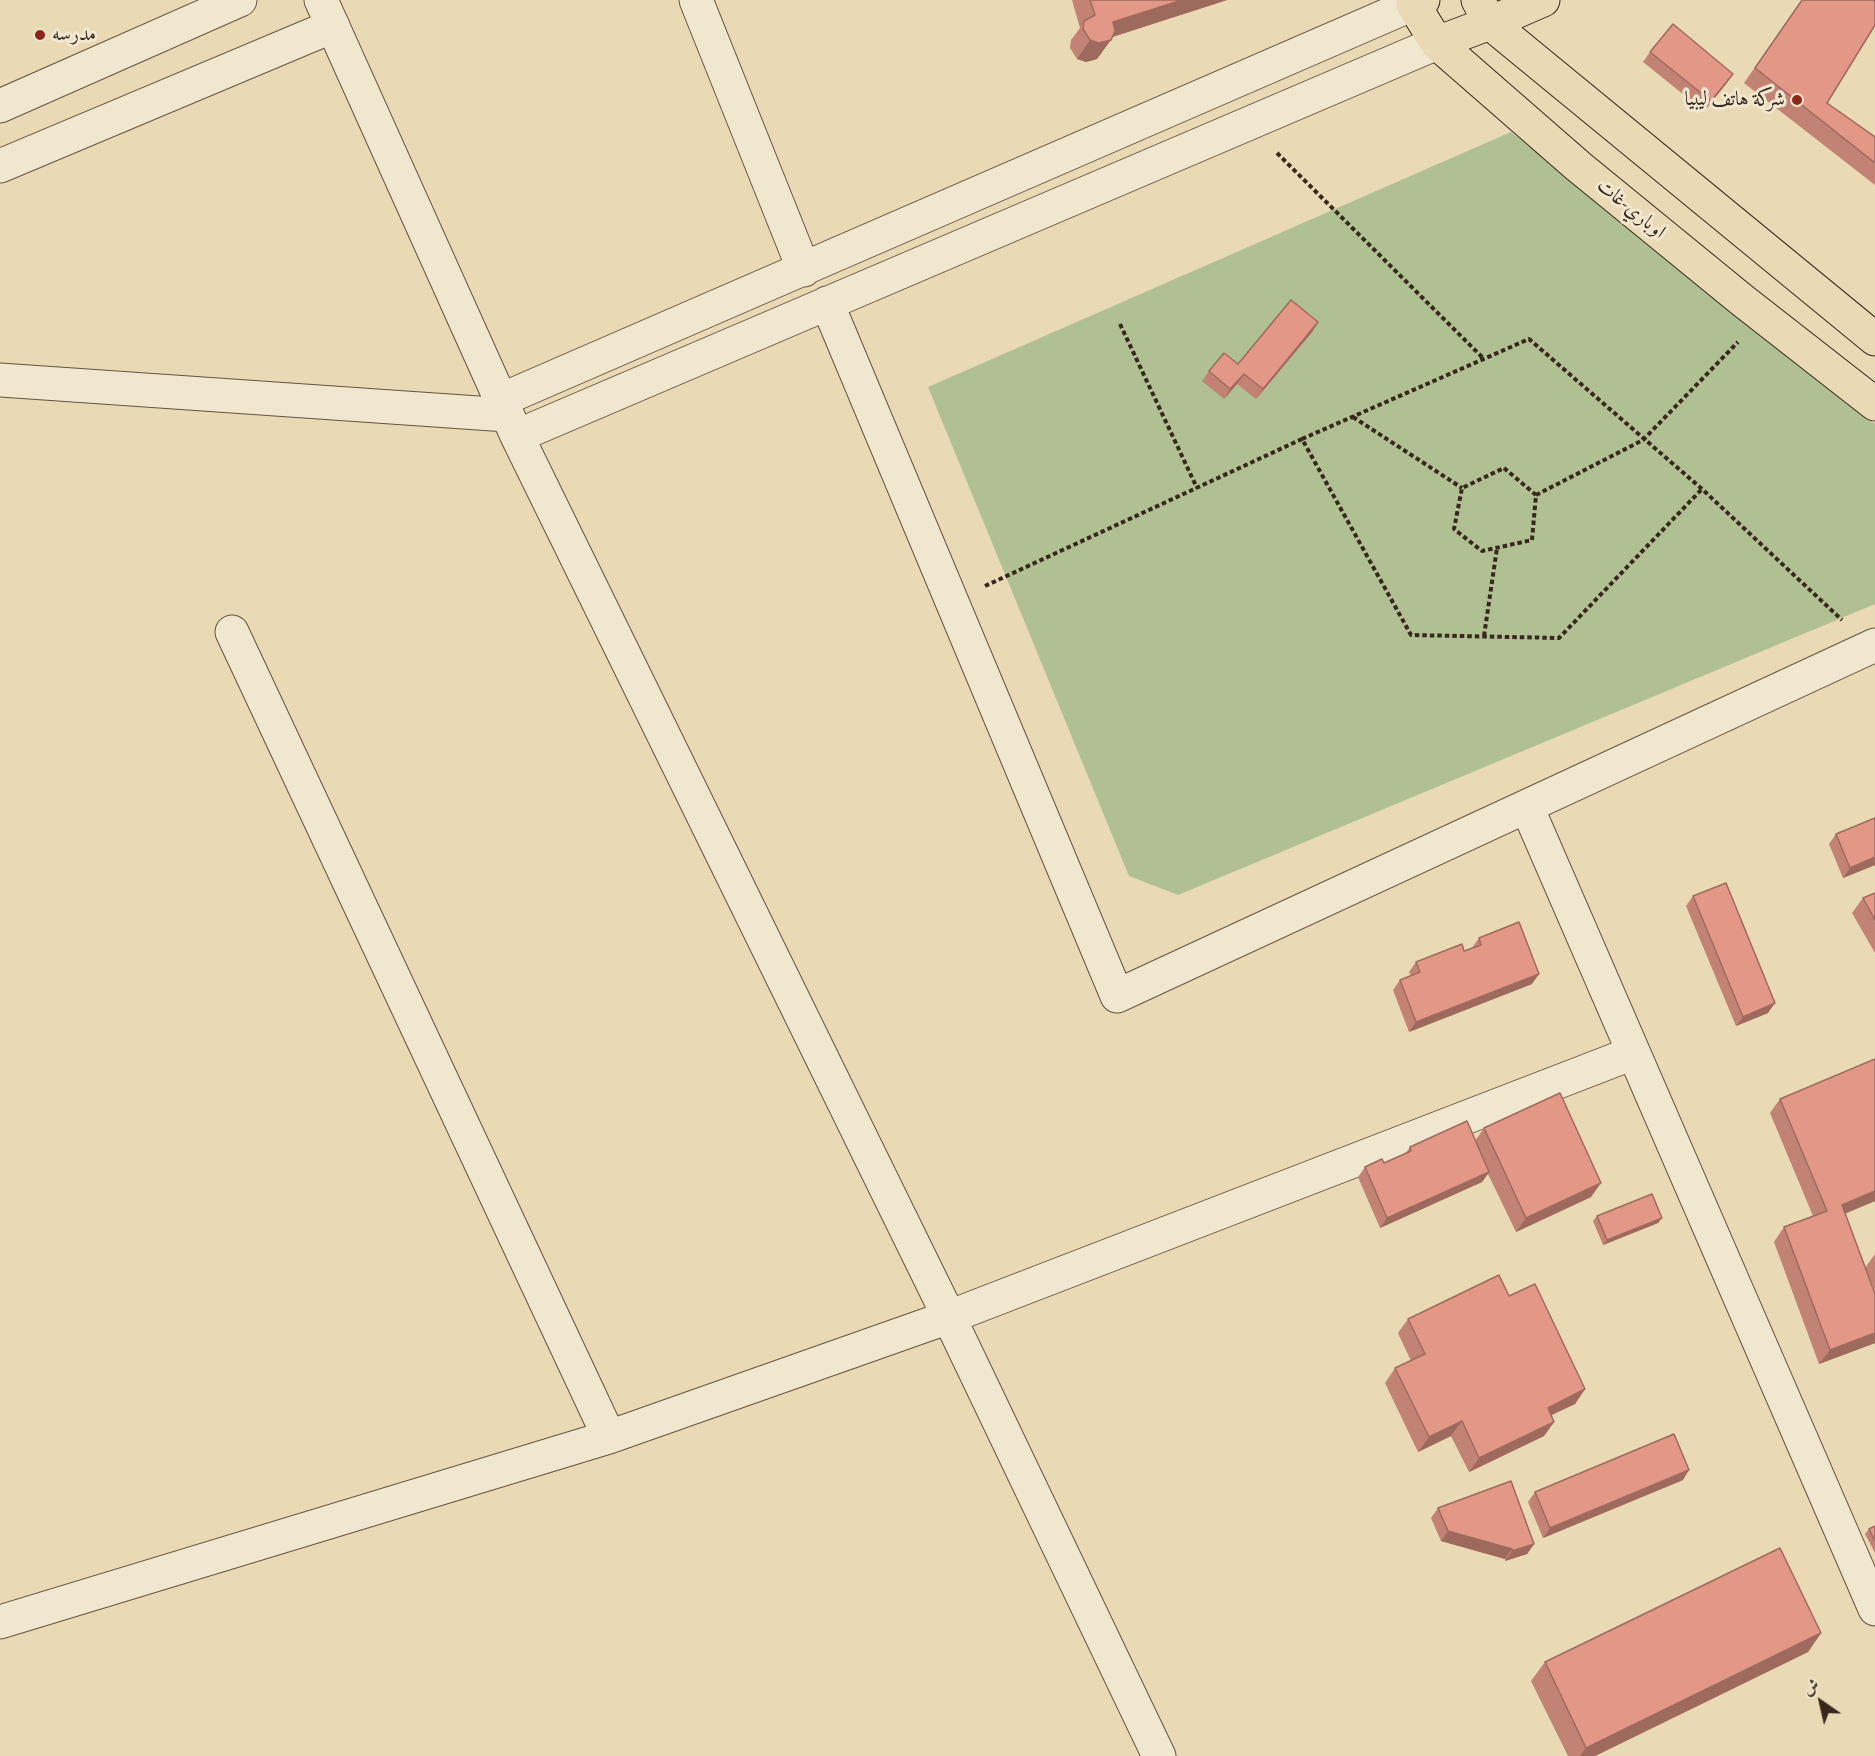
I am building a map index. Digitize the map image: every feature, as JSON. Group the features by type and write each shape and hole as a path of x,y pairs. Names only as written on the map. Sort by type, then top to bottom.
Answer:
{"highway":[{"path":"1437,43 1484,12 1543,0"},
{"name":"اوباري-غات","path":"1417,1 1437,43 1578,166 1875,404"},
{"path":"1484,12 1875,339"}],"street":[{"path":"0,106 240,0"},
{"path":"696,0 804,270"},
{"path":"508,417 804,270 1417,1"},
{"path":"0,166 327,13 508,417 949,1317 1159,1756"},
{"path":"0,380 508,417 827,303 1437,43"},
{"path":"827,303 1117,996 1873,646"},
{"path":"232,632 609,1437"},
{"path":"1527,807 1875,1608"},
{"path":"0,1622 609,1437 949,1317 1634,1053"}],"path":[{"path":"1247,123 1484,359"},
{"path":"1536,495 1643,440 1763,316"},
{"path":"1120,324 1197,488"},
{"path":"951,601 1302,439 1529,339 1702,489 1873,646"},
{"path":"1353,416 1462,488"},
{"path":"1302,439 1411,635 1559,638 1702,489"},
{"path":"1462,488 1504,468 1536,495"},
{"path":"1462,488 1454,529 1482,552 1532,540 1536,495"},
{"path":"1484,636 1497,548"}],"green space":[{"path":"1511,132 1875,424 1875,604 1178,895 1129,876 928,387"}],"building":[{"path":"1090,0 1182,0 1113,22 1115,31 1111,40 1099,43 1090,40 1083,29 1084,21 1095,15"},
{"name":"شركة هاتف ليبيا","path":"1802,0 1875,1 1875,25 1827,103 1875,137 1875,163 1755,68"},
{"path":"1673,24 1733,74 1711,101 1650,52"},
{"path":"1291,300 1318,322 1263,389 1244,374 1230,389 1209,371 1224,353 1238,364"},
{"path":"1875,818 1875,857 1850,868 1836,834"},
{"path":"1726,883 1775,1003 1743,1017 1693,896"},
{"path":"1875,893 1875,920 1863,898"},
{"path":"1519,922 1539,974 1416,1022 1400,980 1420,972 1416,962 1462,944 1464,951 1481,945 1479,938"},
{"path":"1875,1059 1875,1191 1842,1205 1875,1294 1875,1333 1830,1350 1784,1227 1827,1211 1780,1099"},
{"path":"1560,1093 1601,1183 1526,1218 1484,1128"},
{"path":"1467,1121 1489,1172 1387,1218 1365,1167 1382,1159 1384,1163 1411,1151 1410,1147"},
{"path":"1652,1194 1662,1218 1607,1240 1597,1216"},
{"path":"1499,1275 1509,1296 1535,1284 1585,1389 1548,1408 1554,1422 1479,1458 1462,1421 1429,1437 1395,1368 1425,1354 1408,1319"},
{"path":"1674,1434 1689,1470 1550,1528 1535,1492"},
{"path":"1511,1481 1534,1544 1512,1551 1512,1549 1448,1531 1438,1508"},
{"path":"1875,1526 1875,1541 1869,1529"},
{"path":"1780,1548 1821,1633 1586,1748 1545,1662"}],"place":[{"name":"مدرسه","path":"40,35"},
{"name":"شركة هاتف ليبيا","path":"1797,100"}]}
